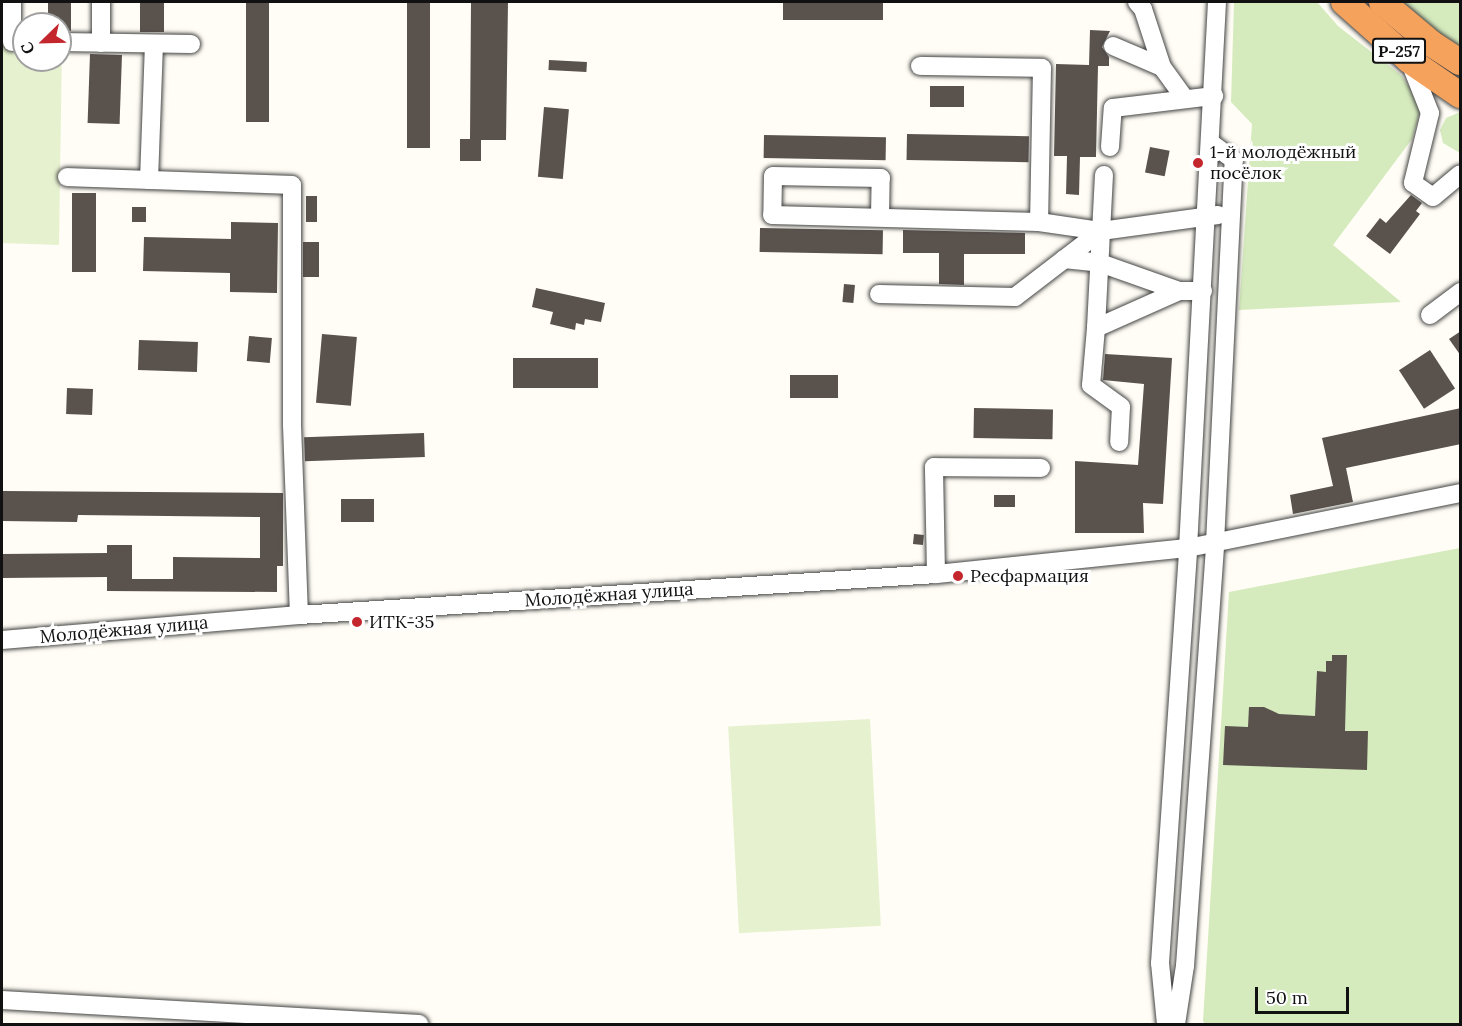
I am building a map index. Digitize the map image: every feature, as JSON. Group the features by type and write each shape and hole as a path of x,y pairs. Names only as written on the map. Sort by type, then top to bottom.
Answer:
{"highway":[{"name":"Р-257","path":"1344,2 1409,60 1461,95"},
{"name":"Р-257","path":"1382,2 1432,44 1461,62"}],"street":[{"path":"101,43 102,2"},
{"path":"1137,2 1162,67 1184,97"},
{"path":"1166,1024 1160,963 1212,144 1217,2"},
{"path":"72,42 191,44"},
{"path":"149,180 154,44"},
{"path":"1113,46 1162,67"},
{"path":"1409,60 1430,113 1413,183 1433,197 1461,174"},
{"path":"920,66 1041,68 1039,222"},
{"path":"1110,147 1113,108 1184,97 1214,96"},
{"path":"1176,1024 1185,966 1215,543 1232,215 1234,160 1212,144"},
{"path":"1104,175 1092,385 1121,407 1119,442"},
{"path":"880,217 881,178 773,176 772,215 1039,222 1101,231 1207,216 1232,215"},
{"path":"67,177 292,185 292,425 299,615"},
{"path":"879,294 1015,297 1101,231"},
{"path":"1064,259 1100,263 1179,291 1203,291"},
{"path":"1096,328 1179,291"},
{"path":"1430,315 1458,300"},
{"path":"936,574 934,467 1041,468"},
{"name":"Молодёжная улица","path":"2,640 299,615 936,574 1188,548 1461,493"},
{"path":"1160,963 1185,966"},
{"path":"2,1000 419,1024"}],"green space":[{"path":"1234,2 1317,2 1338,26 1401,75 1422,105 1412,139 1333,245 1401,302 1239,310 1252,124 1231,102"},
{"path":"1398,2 1460,2 1460,50"},
{"path":"2,46 12,46 12,72 62,72 59,245 2,243"},
{"path":"1460,112 1460,153 1443,143 1440,130 1446,118"},
{"path":"1460,548 1460,1024 1205,1024 1203,1021 1229,592"},
{"path":"870,719 881,926 739,933 728,726"}],"building":[{"path":"48,2 71,2 71,12 48,12"},
{"path":"140,2 164,2 164,32 140,32"},
{"path":"246,2 269,2 269,122 246,122"},
{"path":"407,2 430,2 430,148 407,148"},
{"path":"471,2 508,2 506,140 481,140 481,161 460,161 460,139 470,139"},
{"path":"783,2 883,2 883,20 783,20"},
{"path":"1090,30 1110,31 1102,47 1109,57 1109,66 1098,66 1096,157 1080,157 1079,195 1066,194 1067,156 1054,156 1056,64 1089,65"},
{"path":"90,54 122,55 120,124 88,123"},
{"path":"549,60 587,62 586,72 548,70"},
{"path":"930,86 964,86 964,107 930,107"},
{"path":"544,107 569,109 563,179 538,177"},
{"path":"907,134 1029,136 1029,162 907,160"},
{"path":"764,135 886,137 886,160 764,158"},
{"path":"1150,147 1170,151 1165,176 1145,173"},
{"path":"72,193 96,193 96,272 72,272"},
{"path":"1411,195 1422,203 1416,211 1420,214 1390,254 1366,236 1380,218 1386,223"},
{"path":"306,196 317,196 317,222 306,222"},
{"path":"132,207 146,207 146,222 132,222"},
{"path":"231,222 278,223 277,293 230,292 230,273 143,271 144,237 231,239"},
{"path":"760,228 883,230 883,254 760,252"},
{"path":"903,230 1025,233 1025,254 964,254 964,285 939,284 939,253 903,253"},
{"path":"303,242 319,242 319,277 303,277"},
{"path":"844,284 855,285 853,303 842,302"},
{"path":"536,288 605,303 601,322 585,319 584,325 576,323 575,330 550,324 553,312 532,307"},
{"path":"1461,331 1461,356 1449,339"},
{"path":"322,334 357,337 351,406 316,403"},
{"path":"249,336 272,338 270,363 247,361"},
{"path":"139,340 198,342 197,372 138,370"},
{"path":"1430,350 1455,389 1424,409 1399,370"},
{"path":"1105,354 1172,358 1163,504 1143,503 1144,533 1075,533 1075,461 1138,465 1144,384 1103,380"},
{"path":"513,358 598,358 598,388 513,388"},
{"path":"790,375 838,375 838,398 790,398"},
{"path":"67,388 93,389 92,415 66,414"},
{"path":"974,408 1053,409 1052,439 973,438"},
{"path":"1461,408 1461,444 1346,468 1353,502 1293,514 1290,495 1333,486 1322,438"},
{"path":"424,433 425,457 305,461 304,437"},
{"path":"2,491 283,493 283,566 277,566 277,592 107,591 107,577 2,578 2,554 107,553 107,545 132,545 132,579 173,579 173,557 260,558 260,517 78,515 77,522 2,521"},
{"path":"994,495 1015,495 1015,507 994,507"},
{"path":"341,499 374,499 374,522 341,522"},
{"path":"914,534 924,535 923,545 913,544"},
{"path":"1332,655 1347,655 1345,731 1368,731 1367,770 1223,765 1225,726 1248,727 1249,707 1264,707 1279,714 1315,716 1317,671 1326,672 1326,661 1332,661"}],"place":[{"name":"1-й молодёжный посёлок","path":"1198,163"},
{"name":"Ресфармация","path":"958,576"},
{"name":"ИТК-35","path":"357,622"}]}
